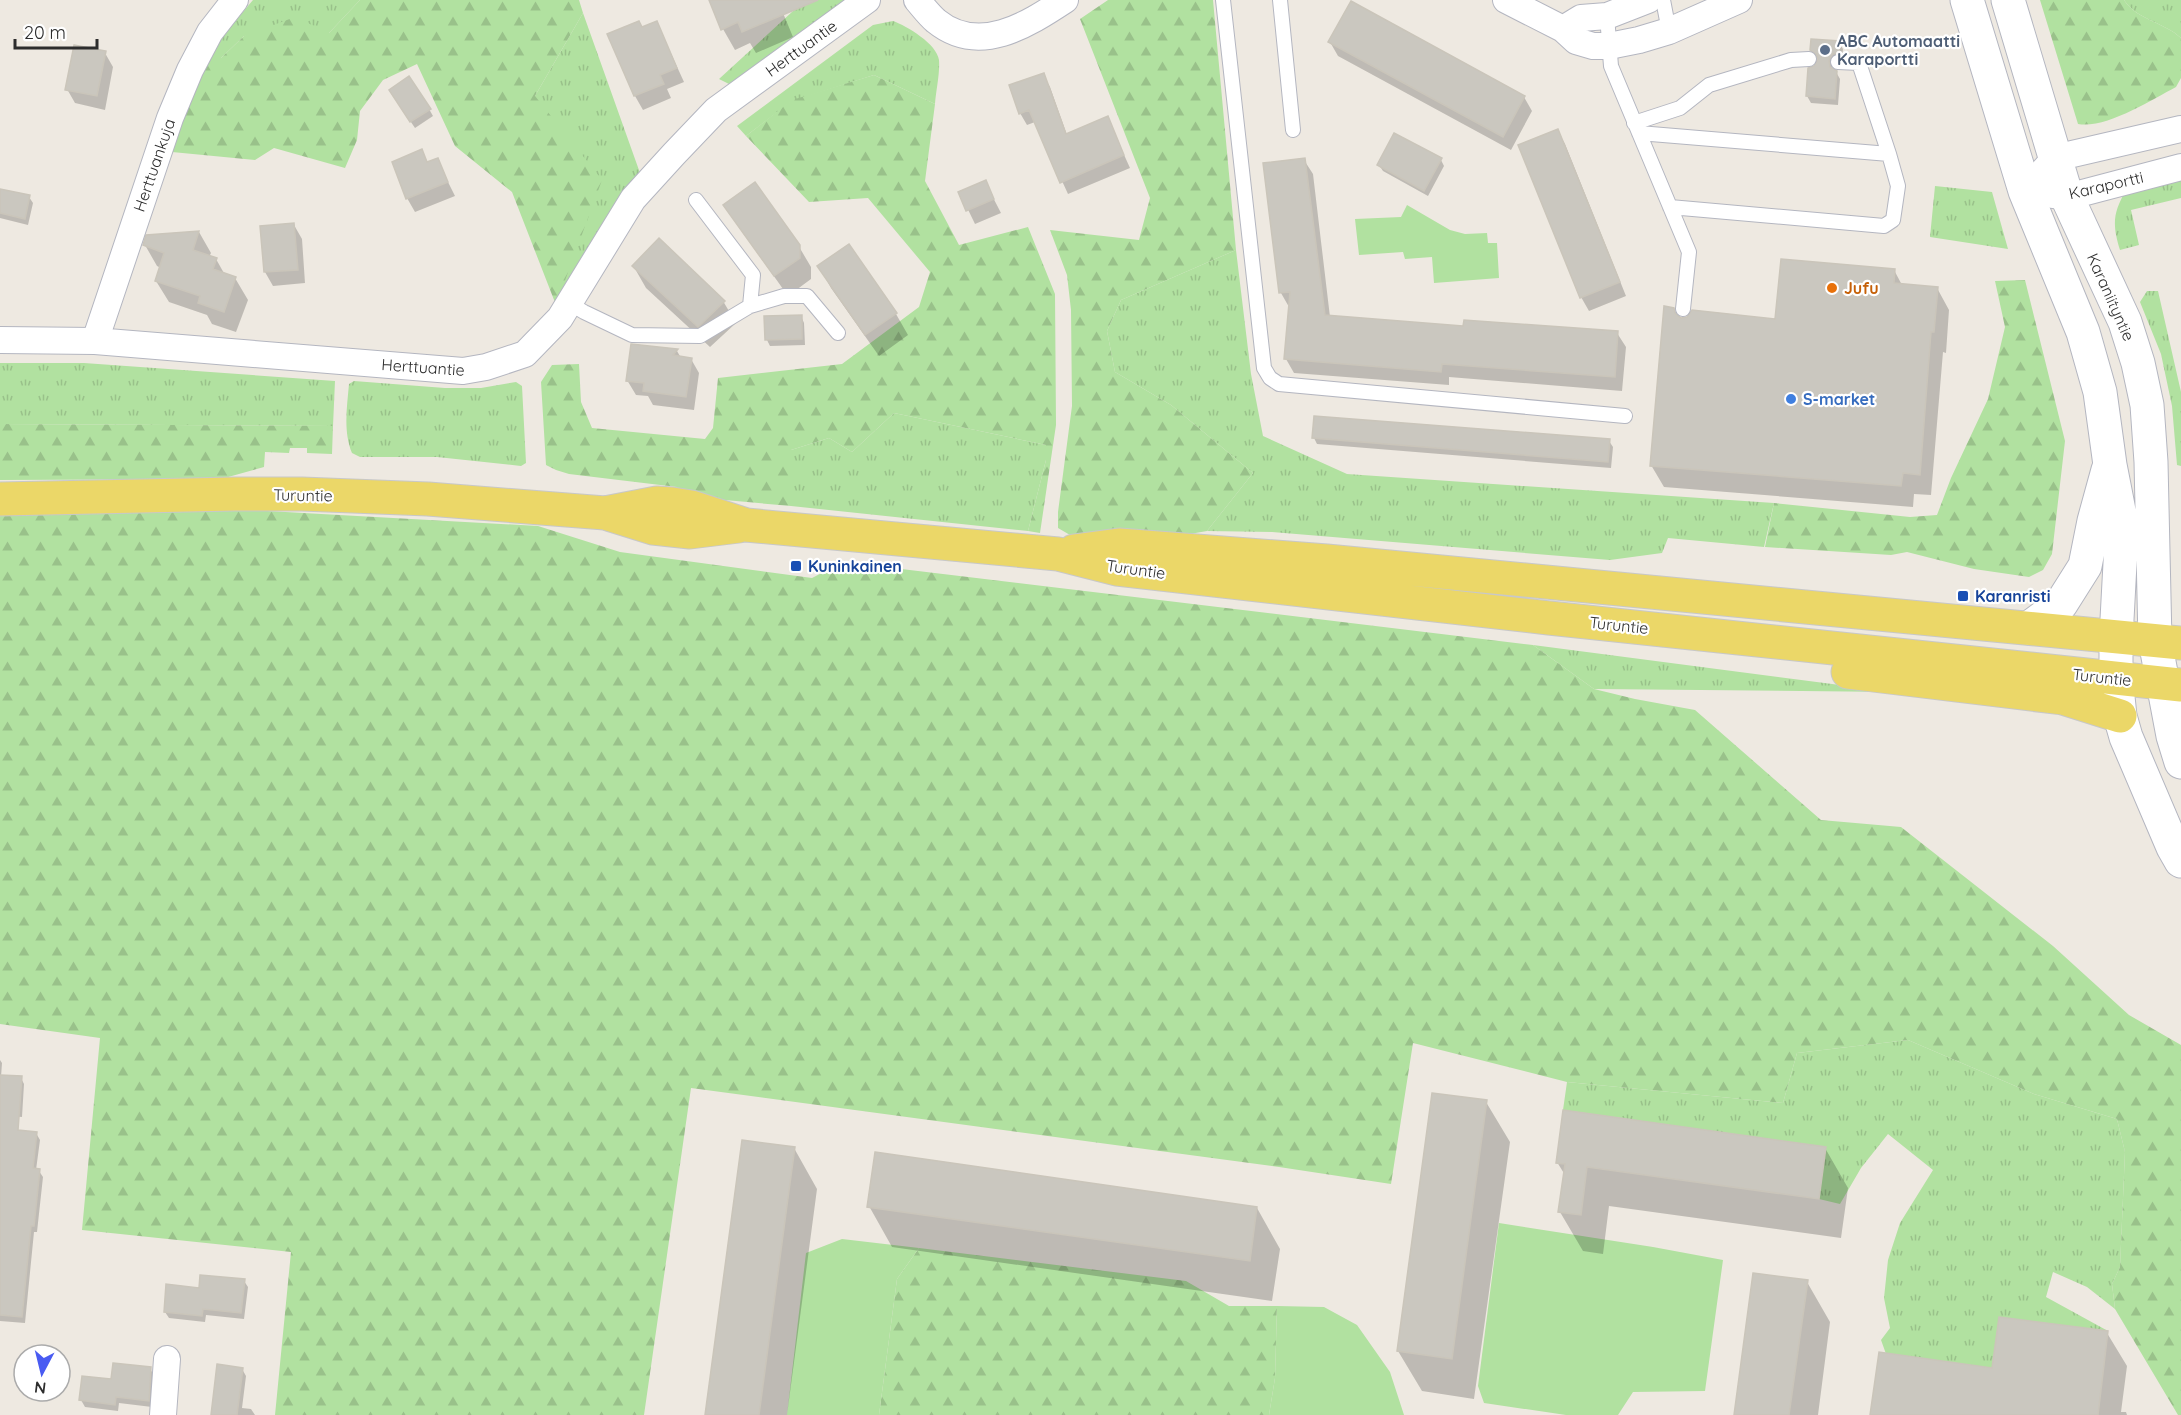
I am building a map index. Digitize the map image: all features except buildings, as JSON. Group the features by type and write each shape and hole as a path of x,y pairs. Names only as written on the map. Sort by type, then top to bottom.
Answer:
{"main road":[{"name":"Turuntie","path":"0,499 302,494 428,499 604,513 657,503 672,504 691,507 746,525 1058,554 1117,569 1549,618 2172,684"},
{"name":"Turuntie","path":"1058,554 1119,545 1327,561 2168,642"},
{"path":"1549,618 1660,650 2063,698 2121,716"}],"street":[{"name":"Herttuankuja","path":"95,341 170,118 190,70 210,32 235,0"},
{"name":"Herttuantie","path":"0,340 95,341 463,371 486,367 525,354 560,318 633,199 716,110 867,0"},
{"path":"917,0 936,21 951,30 980,37 1007,33 1065,0"},
{"path":"1506,0 1563,29 1576,41 1593,46 1609,46 1669,31 1739,0"},
{"path":"1563,29 1581,18 1607,16 1648,0"},
{"path":"1967,0 2025,192 2083,332 2100,392 2110,465 2122,526 2116,638 2116,678 2121,716 2126,737 2172,847 2181,861"},
{"name":"Karaniityntie","path":"2008,0 2067,197 2125,322 2138,363 2147,405 2172,684 2173,736 2181,762"},
{"path":"2025,192 2055,158 2181,129"},
{"name":"Karaportti","path":"2025,192 2067,197 2181,167"},
{"path":"2030,628 2061,604 2085,566 2094,521 2110,465"},
{"path":"163,1415 167,1359"}],"lane":[{"path":"1231,0 1223,0 1264,368 1270,378 1279,384 1625,416"},
{"path":"1280,0 1293,130"},
{"path":"1664,0 1669,31"},
{"path":"1607,16 1611,66 1689,252 1683,309"},
{"path":"1636,128 1680,108 1709,86 1791,60 1809,59"},
{"path":"1670,207 1884,226 1893,220 1898,186 1858,63 1838,62"},
{"path":"1636,128 1889,154"},
{"path":"696,200 753,275 750,306"},
{"path":"569,303 632,335 700,336 750,306 784,296 807,296 838,333"}],"green space":[{"path":"253,0 360,0 329,33 244,36 221,58 204,58"},
{"path":"360,0 579,0 583,13 535,96 602,180 556,305 512,192 455,146 417,64 383,80 360,111 357,140 345,168 274,148 255,160 172,152 182,115 204,58 221,58 244,36 295,17 329,33"},
{"path":"805,0 848,0 729,84 719,79"},
{"path":"1108,0 1213,0 1236,250 1121,300 1107,331 1115,372 1171,405 1253,473 1207,531 1161,539 1070,535 1058,528 1058,512 1072,406 1071,310 1067,275 1050,230 1139,240 1150,198 1080,19"},
{"path":"2040,0 2124,0 2129,7 2143,17 2167,28 2181,38 2181,78 2176,87 2115,118 2102,122 2078,124"},
{"path":"2124,0 2181,0 2181,38 2167,28 2143,17 2129,7"},
{"path":"583,13 640,173 556,305 535,96"},
{"path":"893,21 921,36 937,54 939,71 935,104 874,75 792,101 746,136 737,126 873,25"},
{"path":"874,75 935,104 925,181 959,245 1028,227 1055,294 1056,425 1040,533 1028,531 1046,460 1046,445 894,413 852,452 829,438 791,450 791,506 680,496 677,487 569,474 546,465 541,382 552,365 579,364 581,402 592,428 705,439 713,428 718,378 842,364 919,307 930,272 868,198 809,202 746,136 792,100"},
{"path":"2181,179 2181,198 2131,210 2139,245 2120,250 2115,219 2118,205 2126,190"},
{"path":"1935,186 1992,192 2008,249 1930,237"},
{"path":"1407,205 1450,230 1465,234 1487,233 1488,243 1497,243 1499,278 1434,283 1432,257 1405,259 1403,252 1359,255 1355,219 1401,217"},
{"path":"1236,250 1251,374 1263,436 1347,474 1774,503 1764,547 1668,538 1662,553 1610,560 1272,532 1207,531 1253,473 1171,405 1115,372 1107,331 1121,300"},
{"path":"2025,280 2065,441 2052,554 2043,570 2029,577 1974,569 1907,552 1891,555 1765,547 1774,503 1910,517 1937,515 1951,478 1988,399 2005,327 1995,281"},
{"path":"2147,291 2158,291 2181,392 2181,466 2177,465 2172,406 2161,354 2140,302"},
{"path":"0,363 84,363 335,381 333,426 0,424"},
{"path":"354,381 445,388 481,388 516,382 522,386 526,463 521,466 437,457 360,457 352,453 347,428 349,384"},
{"path":"894,413 1046,445 1046,460 1028,531 791,506 791,450 829,438 852,452"},
{"path":"0,424 333,426 332,454 307,453 307,448 290,448 289,453 265,452 264,467 221,479 0,480"},
{"path":"230,509 538,526 620,552 812,578 843,562 1533,645 1594,689 1695,710 1821,820 1901,827 2053,946 2129,1015 2181,1045 2181,1415 2178,1415 2115,1309 2112,1284 2120,1267 2125,1152 2117,1119 2034,1094 1908,1040 1797,1053 1783,1103 1567,1082 1413,1043 1391,1184 691,1088 644,1415 275,1415 291,1252 82,1230 100,1038 0,1024 0,516"},
{"path":"1533,645 1894,692 1594,689"},
{"path":"1908,1040 2034,1094 2117,1119 2125,1152 2120,1267 2112,1284 2115,1309 2087,1287 2053,1272 2046,1297 2108,1331 1999,1317 1992,1368 1954,1365 1890,1365 1881,1340 1890,1328 1884,1298 1888,1260 1900,1223 1933,1170 1888,1134 1861,1168 1840,1204 1819,1199 1826,1147 1563,1110 1567,1082 1783,1103 1797,1053"},
{"path":"1499,1223 1723,1260 1705,1391 1633,1392 1618,1415 1566,1415 1484,1403 1478,1386"},
{"path":"842,1239 919,1248 897,1279 879,1415 787,1415 806,1253"},
{"path":"919,1248 1186,1281 1229,1306 1277,1306 1275,1378 1269,1415 879,1415 897,1279"},
{"path":"1277,1306 1324,1307 1357,1325 1390,1372 1404,1415 1269,1415 1275,1378"}],"place":[{"name":"ABC Automaatti Karaportti","path":"1825,50"},
{"name":"Jufu","path":"1832,288"},
{"name":"S-market","path":"1791,399"},
{"name":"Kuninkainen","path":"796,566"},
{"name":"Karanristi","path":"1963,596"}]}
